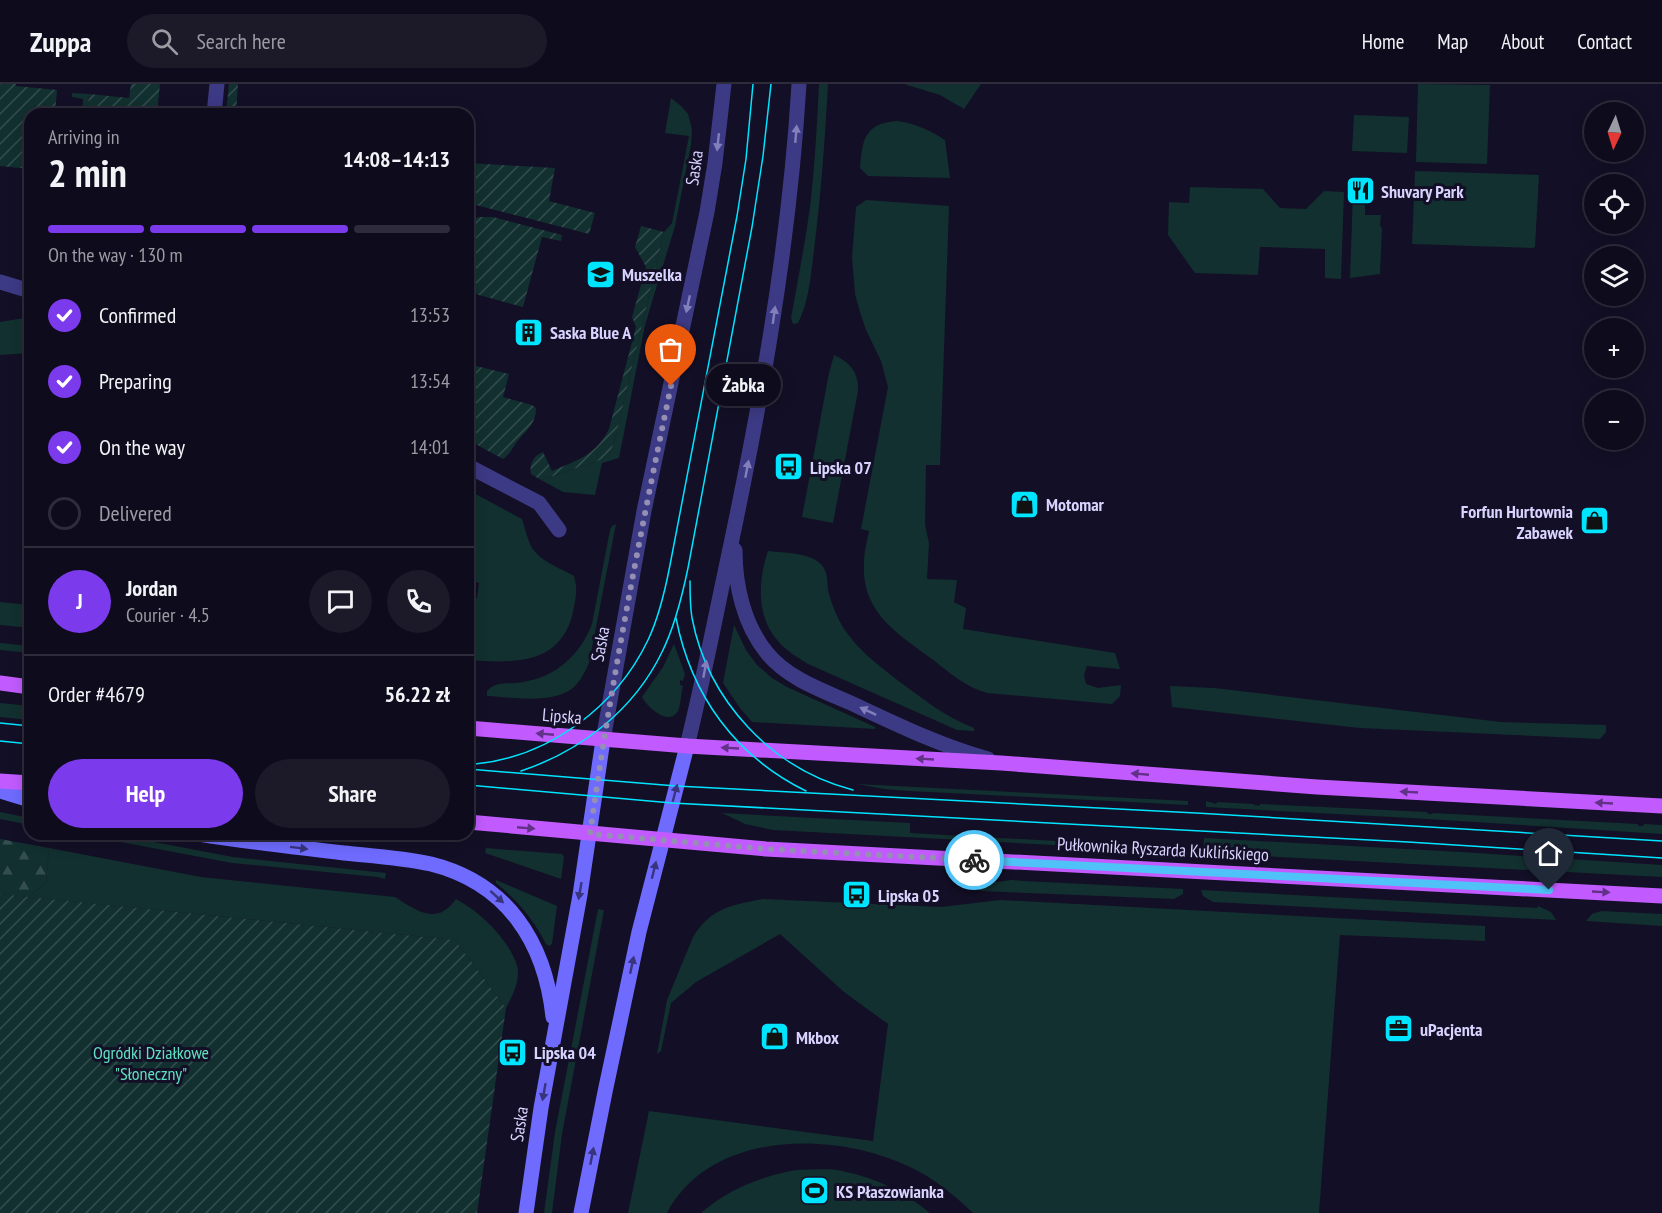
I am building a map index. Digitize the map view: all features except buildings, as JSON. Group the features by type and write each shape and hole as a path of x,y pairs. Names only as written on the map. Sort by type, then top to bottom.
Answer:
{"main road":[{"path":"0,683 24,686"},
{"name":"Lipska","path":"474,729 687,746"},
{"path":"687,746 1001,763 1305,786 1662,806"},
{"path":"0,781 24,783"},
{"path":"474,823 662,840"},
{"name":"Pułkownika Ryszarda Kuklińskiego","path":"662,840 766,849 1662,896"}],"street":[{"path":"215,108 217,84"},
{"name":"Saska","path":"526,1213 541,1108 590,834 603,740 644,511 707,212 724,84"},
{"path":"581,1213 639,932 701,691 765,373 791,184 799,84"},
{"path":"0,282 24,289"},
{"path":"474,469 538,503 559,530"},
{"path":"735,526 735,558 739,590 746,616 768,655 805,682 923,737 959,751 1001,763"},
{"path":"0,791 24,798"},
{"path":"238,840 415,861 446,869 492,892 510,909 535,949 547,981 554,1035"}],"green space":[{"path":"0,84 57,90 56,108 24,108 24,168 0,166"},
{"path":"131,84 160,84 158,108 88,108 89,94 129,98"},
{"path":"229,84 238,84 236,108 227,108"},
{"path":"819,84 828,84 811,278 802,315 798,323 793,324 791,318 811,199"},
{"path":"904,84 981,84 964,109 940,95"},
{"path":"1418,84 1490,85 1487,164 1416,162"},
{"path":"72,93 89,94 88,108 82,108 83,99 72,97"},
{"path":"671,98 688,114 692,129 691,145 675,226 645,325 619,458 602,463 595,495 563,492 541,480 609,457 616,435 664,232 672,223 689,136 665,133"},
{"path":"1354,115 1409,117 1407,153 1352,151"},
{"path":"898,121 923,128 945,140 950,178 868,176 860,168 862,149 867,134 878,125"},
{"path":"474,163 555,168 549,201 595,213 589,234 474,205"},
{"path":"1415,171 1539,175 1535,247 1412,244"},
{"path":"1190,187 1263,189 1280,208 1306,209 1324,191 1344,192 1341,279 1325,278 1325,249 1260,247 1258,275 1195,273 1168,235 1169,202 1189,203"},
{"path":"1353,192 1360,193 1365,202 1365,215 1381,215 1380,274 1350,278"},
{"path":"866,200 949,206 940,465 926,465 925,525 929,543 927,579 957,580 954,602 966,608 963,629 1115,653 1120,669 1087,666 1084,675 1086,684 1098,688 1121,685 1120,696 1112,704 987,693 972,687 958,679 894,630 875,608 868,595 864,563 869,531 861,529 888,387 881,361 866,330 855,294 852,257 856,207"},
{"path":"493,217 562,235 561,241 542,237 523,307 474,294 474,219"},
{"path":"641,226 664,232 609,457 541,480 531,474 532,463 537,455 543,452 552,471 592,451 609,429 636,327 632,317 646,267 635,247"},
{"path":"24,318 24,353 0,355 0,322"},
{"path":"834,355 845,361 852,369 857,379 858,391 833,523 802,517"},
{"path":"474,365 509,374 503,397 536,408 532,423 503,459 474,443"},
{"path":"474,493 522,519 530,543 539,556 574,576 576,598 567,630 558,643 546,652 532,657 501,661 474,660 474,598 477,598 479,583 474,582"},
{"path":"616,524 589,663 579,682 565,693 544,698 487,696 487,691 495,685 523,682 546,675 574,655 592,624 610,530"},
{"path":"768,551 803,555 821,564 826,573 828,590 837,616 858,647 918,696 944,713 974,728 974,731 957,730 808,664 785,648 771,631 763,610 762,574"},
{"path":"0,602 24,604 24,627 0,625"},
{"path":"734,625 746,650 757,665 772,678 875,729 752,722 723,683"},
{"path":"0,643 24,645 24,652 0,650"},
{"path":"674,644 685,674 683,681 680,680 680,685 683,686 678,711 669,717 658,714 642,697 663,667"},
{"path":"1170,686 1214,688 1501,722 1606,725 1606,732 1600,739 1360,728 1172,707"},
{"path":"0,703 24,705 24,719 0,717"},
{"path":"857,784 1188,801 1188,805 909,791"},
{"path":"1206,801 1216,804 1217,802 1259,806 1260,804 1427,812 1428,814 1638,824 1638,826 1662,825 1662,834 1206,807"},
{"path":"0,812 24,817 24,824 0,819"},
{"path":"722,813 910,823 910,833 1185,848 1184,852 773,830 745,824"},
{"path":"1204,838 1662,865 1662,877 1203,853"},
{"path":"0,839 49,848 46,883 28,897 0,894"},
{"path":"110,840 144,840 233,857 386,873 385,879 232,863"},
{"path":"49,848 201,877 395,897 419,911 434,914 442,912 456,899 486,921 505,942 517,967 516,986 506,1008 455,940 28,897 46,883"},
{"path":"486,848 562,854 564,857 561,879 485,853"},
{"path":"496,880 557,906 552,944 549,946 546,944 518,903 496,883"},
{"path":"1012,880 1183,889 1183,894 1174,899 981,891 979,884"},
{"path":"1201,890 1537,908 1538,906 1551,912 1556,920 1213,902 1203,896"},
{"name":"Ogródki Działkowe \"Słoneczny\"","path":"0,894 455,940 506,1008 477,1213 0,1213"},
{"path":"763,899 941,907 1000,900 1485,926 1485,941 1340,935 1319,1213 973,1213 943,1187 910,1167 880,1155 847,1147 812,1144 777,1145 744,1152 713,1165 687,1185 667,1213 628,1213 649,1111 873,1141 888,1024 844,992 780,934 696,982 671,1003 661,1051 657,1054 667,1000 693,937 707,920 723,909"},
{"path":"598,909 604,910 562,1134 552,1213 544,1213 555,1132"},
{"path":"1601,911 1662,914 1662,926 1586,921 1592,914"},
{"name":"KS Płaszowianka","path":"796,1170 837,1170 866,1177 900,1192 930,1213 701,1213 722,1197 745,1185 769,1176"}],"tram line":[{"path":"475,764 529,751 577,724 599,707 618,687 652,631 668,575 737,216 746,159 753,84"},
{"path":"521,771 564,752 604,726 637,692 662,652 671,632 688,568 752,227 771,84"},
{"path":"690,581 692,618 700,648 713,677 729,703 748,727 796,766 823,780 853,790"},
{"path":"676,618 693,673 720,720 758,760 781,777 806,791"},
{"path":"0,723 24,725"},
{"path":"0,741 24,743"},
{"path":"474,769 676,786 1196,813 1662,841"},
{"path":"474,786 672,803 1408,842 1662,858"}],"way so far":[{"path":"671,386 644,511 603,740 590,834 766,849 974,860"}],"place":[{"name":"Shuvary Park","path":"1360,191"},
{"name":"Muszelka","path":"601,274"},
{"name":"Saska Blue A","path":"529,332"},
{"name":"Żabka","path":"671,386"},
{"name":"Lipska 07","path":"789,467"},
{"name":"Motomar","path":"1025,504"},
{"name":"Forfun Hurtownia Zabawek","path":"1594,521"},
{"name":"Lipska 05","path":"857,895"},
{"name":"uPacjenta","path":"1399,1029"},
{"name":"Mkbox","path":"775,1037"},
{"name":"Lipska 04","path":"513,1052"},
{"name":"KS Płaszowianka","path":"815,1191"}],"route":[{"path":"974,860 1549,890"}]}
